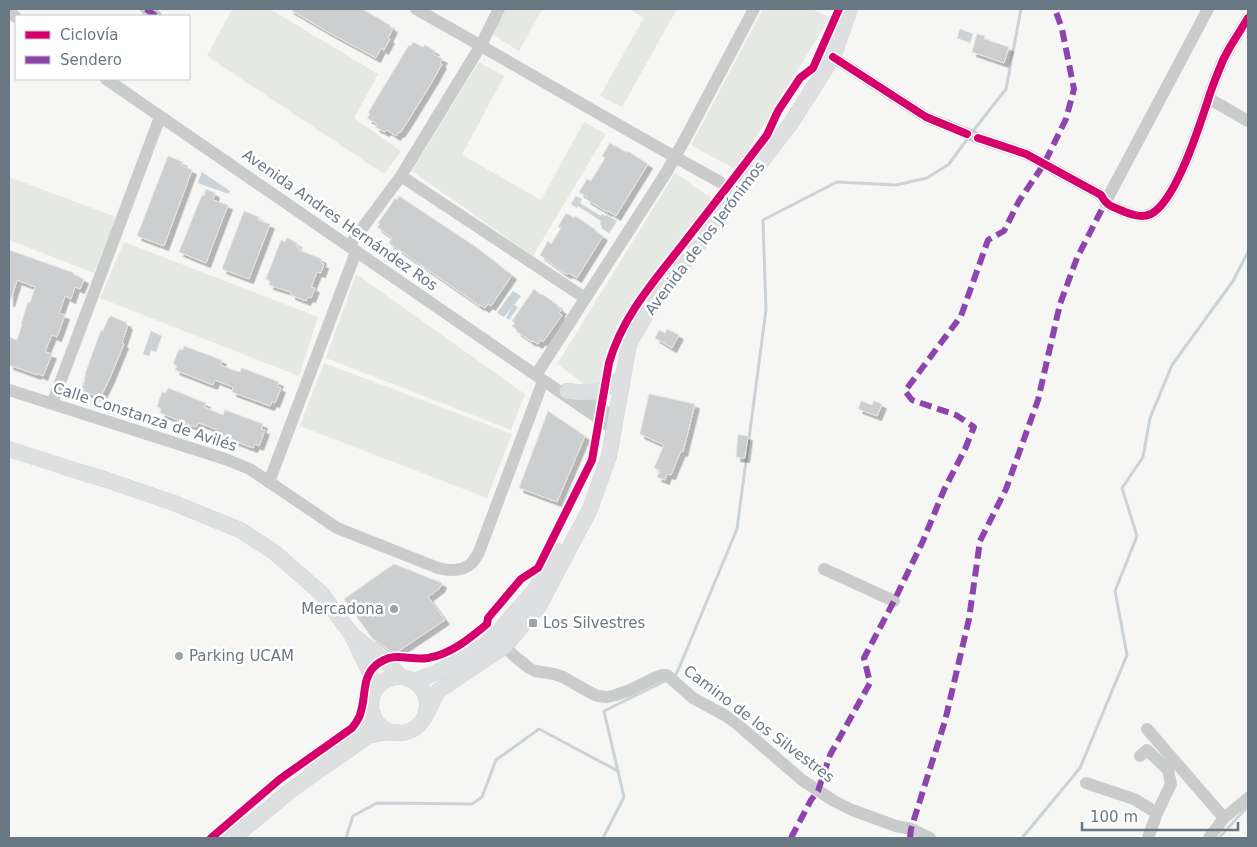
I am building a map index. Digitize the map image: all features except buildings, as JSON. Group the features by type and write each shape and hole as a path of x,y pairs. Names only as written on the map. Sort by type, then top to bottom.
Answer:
{"main road":[{"name":"Avenida de los Jerónimos","path":"424,717 438,691 505,646 539,606 590,509 606,465 629,344 651,306 791,124 833,57 850,9"},
{"path":"561,390 586,394 595,393 624,377"},
{"path":"9,449 174,503 240,530 274,552 322,594 352,635 367,666 374,692"},
{"path":"397,732 389,731 382,727 376,721 373,714 372,699 379,685 393,677 407,679 439,671 464,659 491,640 535,590 606,465"},
{"path":"233,838 244,833 291,790 368,736 381,733 405,732 420,724 427,709 427,700 420,686 407,679 352,635"},
{"path":"219,838 270,794 362,727 373,714"}],"street":[{"path":"416,9 720,182"},
{"path":"269,482 352,249 401,176 481,45 499,9"},
{"name":"Calle Constanza de Avilés","path":"9,390 225,459 250,469 337,528 438,568 449,571 461,569 471,564 479,552 540,378 585,298 675,157 754,9"},
{"path":"1105,203 1208,9"},
{"path":"833,57 926,116 973,136 1026,154 1101,196 1105,203 1137,216 1144,216 1157,210 1173,188 1188,156 1208,98 1230,47 1248,18"},
{"name":"Avenida Andres Hernández Ros","path":"109,80 122,84 160,116 540,378 615,423"},
{"path":"1208,98 1248,122"},
{"path":"52,404 160,116"},
{"path":"401,176 585,298"},
{"path":"824,569 894,601"},
{"name":"Camino de los Silvestres","path":"491,640 505,646 529,668 563,677 598,696 616,695 662,675 671,678 693,698 726,716 742,728 802,780 834,801 852,810 896,826 912,829 930,838"},
{"path":"1147,729 1224,818"},
{"path":"1140,756 1148,750 1168,770 1171,784 1157,813 1148,838"},
{"path":"1086,783 1134,799 1157,813"},
{"path":"1209,838 1224,818 1248,798"}],"shaded area":[{"path":"232,9 270,9 378,74 354,118 401,151 384,174 207,56"},
{"path":"505,9 542,9 519,51 493,35"},
{"path":"629,9 677,9 622,107 600,96 644,18"},
{"path":"763,9 811,9 830,17 736,170 691,145"},
{"path":"960,29 973,34 970,43 957,38"},
{"path":"479,62 504,76 462,155 541,200 584,122 606,134 533,256 412,171"},
{"path":"202,172 230,191 229,194 198,183"},
{"path":"675,173 713,199 617,325 601,380 589,387 557,364"},
{"path":"9,177 116,217 94,273 9,240"},
{"path":"576,196 582,199 580,203 601,216 602,214 606,215 617,221 609,233 601,228 601,221 578,206 577,208 571,204"},
{"path":"124,242 318,317 299,376 100,298"},
{"path":"356,274 525,394 511,430 326,358"},
{"path":"513,291 521,296 513,304 518,307 509,320 506,318 512,307 504,317 497,313"},
{"path":"151,331 162,336 156,352 151,350 149,356 143,354"},
{"path":"324,363 512,434 487,498 300,426"}],"waterway":[{"path":"973,131 1006,89 1021,9"},
{"path":"672,676 676,674 679,668 737,529 766,310 763,220 837,182 896,185 927,178 949,164 968,138"},
{"path":"1022,838 1080,768 1127,655 1115,591 1137,536 1122,488 1143,457 1150,418 1172,365 1233,281 1248,252"},
{"path":"603,838 624,797 604,711 667,680"},
{"path":"346,838 353,816 377,803 472,804 482,797 496,760 539,729 618,771"},
{"path":"1219,838 1247,807"}],"marked path":[{"path":"146,9 155,15"},
{"path":"791,838 811,800 818,791 830,755 870,683 864,658 923,541 944,490 974,427 956,415 912,400 905,391 961,316 988,240 1004,231 1019,201 1044,164 1066,119 1074,89 1062,29 1055,9"},
{"path":"910,838 911,829 945,721 969,619 980,541 1006,489 1038,400 1060,304 1077,258 1105,203"}],"cycle path":[{"path":"211,838 280,779 352,728 358,720 363,705 368,675 376,665 396,657 428,658 444,653 459,645 487,624 488,618 521,579 538,568 592,460 609,363 630,315 650,286 767,135 778,111 800,78 813,68 839,9"},
{"path":"978,138 1026,154 1101,195 1114,208 1138,216 1151,214 1160,206 1178,179 1193,145 1223,60 1248,18"},
{"path":"833,57 926,117 967,134"}],"place":[{"name":"Mercadona","path":"394,609"},
{"name":"Los Silvestres","path":"533,623"},
{"name":"Parking UCAM","path":"179,656"}]}
